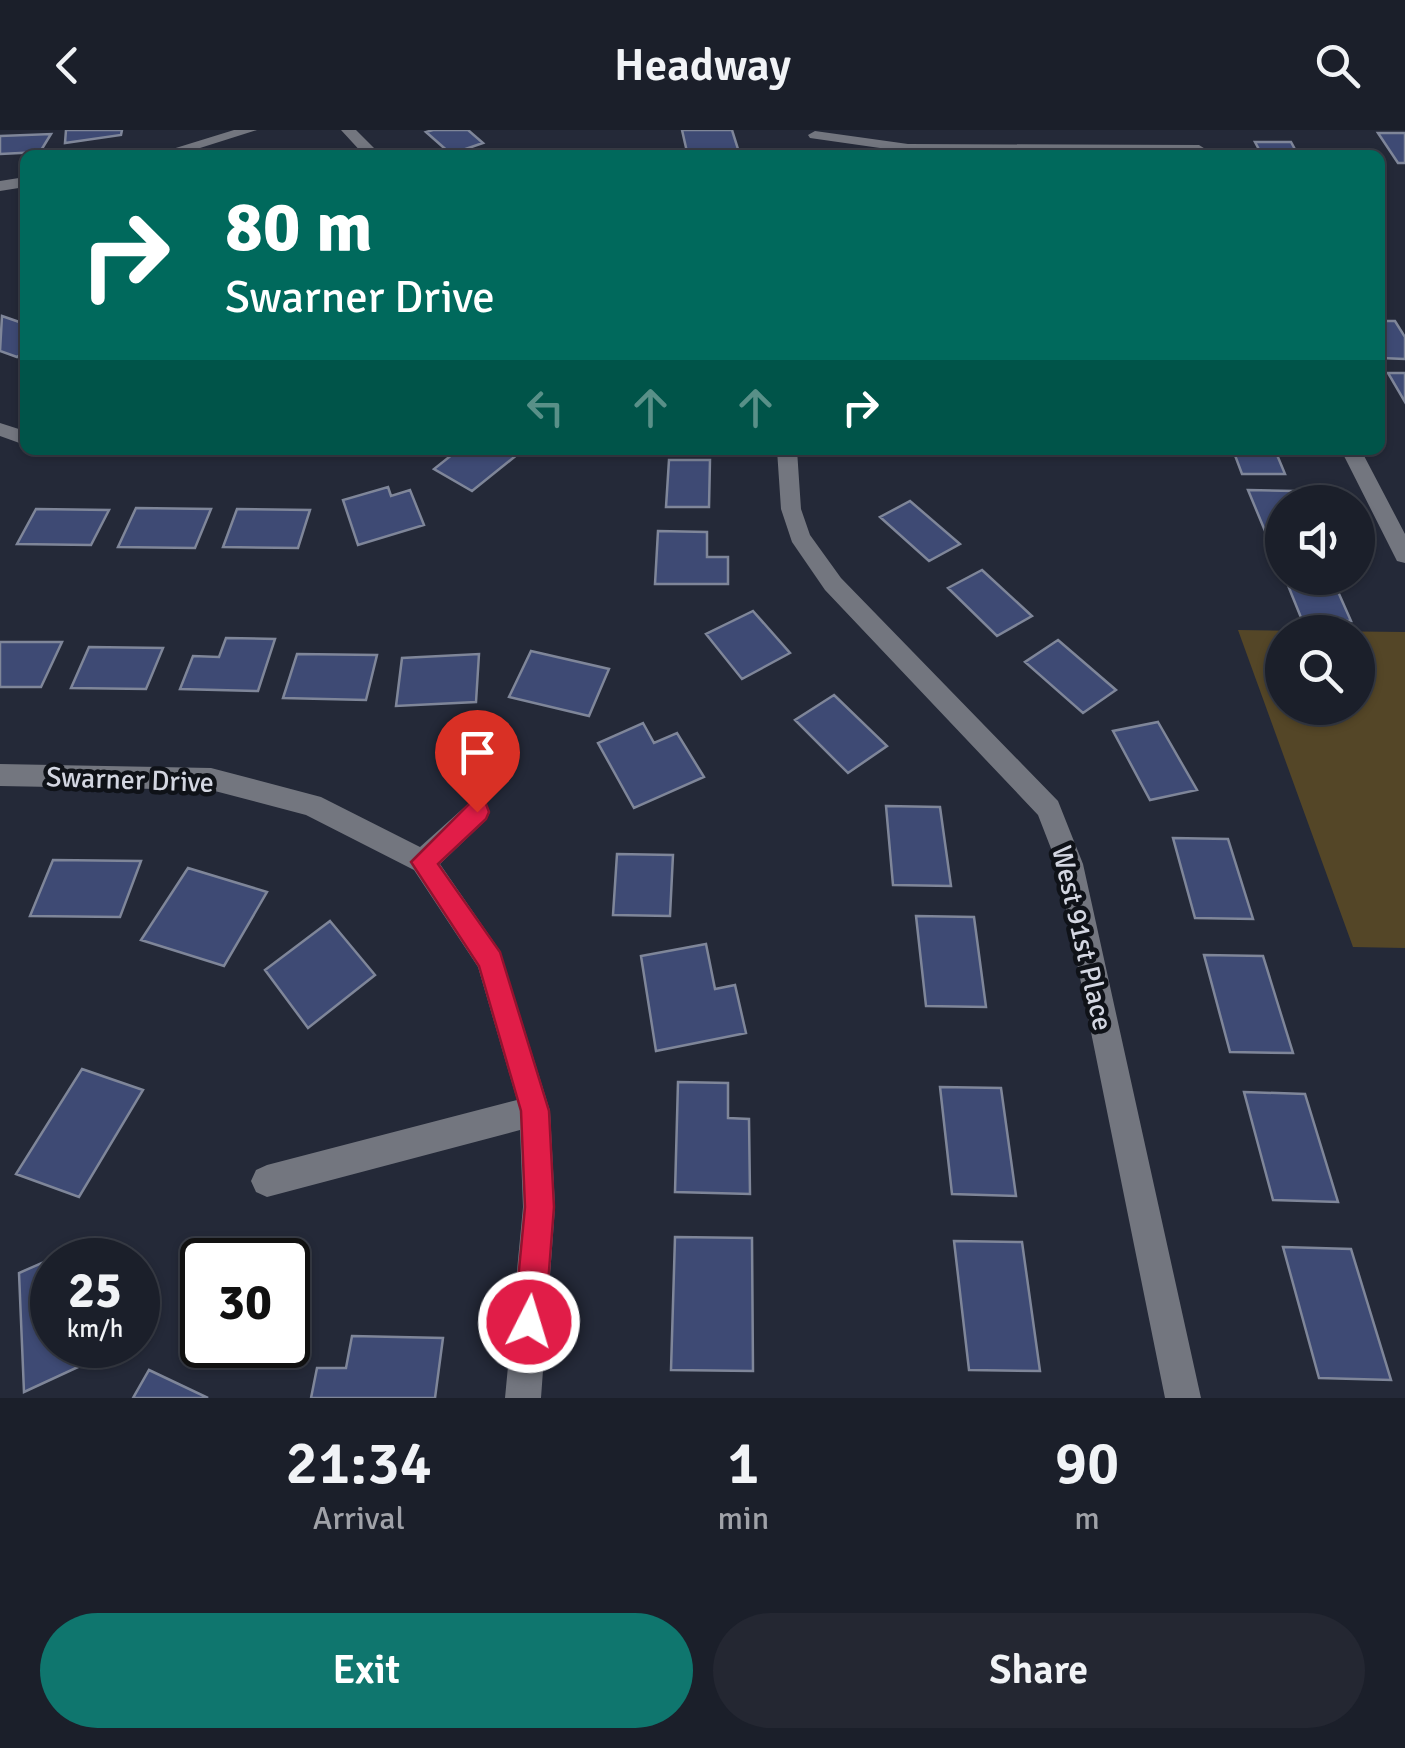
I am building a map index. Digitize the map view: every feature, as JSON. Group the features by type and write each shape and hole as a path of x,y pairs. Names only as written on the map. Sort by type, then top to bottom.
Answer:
{"street":[{"path":"180,150 250,130"},
{"path":"348,130 368,150"},
{"path":"815,135 908,148 1025,150"},
{"name":"West 91st Place","path":"788,455 791,510 800,537 832,584 1008,762 1049,809 1070,864 1183,1398"},
{"path":"1354,455 1405,556"},
{"name":"Swarner Drive","path":"0,774 211,779 312,805 423,862 490,961 535,1111 540,1207 523,1398"},
{"path":"423,862 477,812"},
{"path":"267,1181 535,1111"}],"shaded area":[{"path":"1238,630 1265,630 1265,704"},
{"path":"1375,632 1405,632 1405,948 1353,947 1272,725 1375,725"}],"building":[{"path":"66,130 122,130 121,135 65,143"},
{"path":"468,130 483,143 463,150 446,150 426,132"},
{"path":"682,130 732,130 738,149 721,150 687,150"},
{"path":"1378,133 1405,133 1405,163 1398,163"},
{"path":"51,134 41,150 0,154 0,136"},
{"path":"1255,142 1291,142 1295,150 1259,150"},
{"path":"2,316 20,322 20,355 0,351"},
{"path":"1385,321 1395,321 1405,337 1405,359 1385,358"},
{"path":"1388,373 1405,373 1405,402"},
{"path":"452,455 517,455 472,491 434,469"},
{"path":"1235,455 1277,455 1285,474 1242,474"},
{"path":"669,460 710,460 709,507 666,507"},
{"path":"388,487 391,496 410,490 424,525 358,545 343,500"},
{"path":"1248,490 1265,490 1265,531"},
{"path":"910,501 960,544 929,561 880,517"},
{"path":"136,508 211,509 195,548 118,547"},
{"path":"36,509 109,510 91,545 17,544"},
{"path":"237,509 310,510 298,548 223,547"},
{"path":"658,531 707,532 707,557 728,557 728,584 655,584"},
{"path":"982,570 1032,616 997,636 948,588"},
{"path":"1292,595 1340,595 1348,615 1300,615"},
{"path":"753,611 790,653 742,679 706,634"},
{"path":"226,638 275,639 258,691 180,689 193,656 219,657"},
{"path":"1058,640 1116,690 1083,713 1025,662"},
{"path":"0,642 62,642 41,687 0,687"},
{"path":"89,647 163,648 146,689 71,688"},
{"path":"531,651 609,669 589,716 509,697"},
{"path":"297,654 377,655 366,700 283,698"},
{"path":"479,654 476,702 396,706 402,658"},
{"path":"834,695 887,746 848,773 795,720"},
{"path":"1158,722 1197,790 1150,800 1113,731"},
{"path":"643,723 654,743 677,733 704,777 634,808 598,743"},
{"path":"886,806 940,807 951,886 893,885"},
{"path":"1173,838 1228,839 1253,919 1195,918"},
{"path":"617,854 673,855 670,916 613,915"},
{"path":"53,860 141,861 120,917 30,916"},
{"path":"188,868 267,892 224,966 141,940"},
{"path":"916,916 974,917 986,1007 926,1006"},
{"path":"330,921 375,975 308,1028 265,970"},
{"path":"706,944 715,989 735,985 746,1033 656,1051 641,956"},
{"path":"1204,955 1263,956 1293,1053 1230,1052"},
{"path":"82,1069 143,1090 79,1197 16,1174"},
{"path":"678,1082 728,1083 728,1118 749,1119 750,1194 675,1192"},
{"path":"940,1087 1001,1088 1016,1196 952,1194"},
{"path":"1244,1092 1305,1094 1338,1202 1273,1200"},
{"path":"675,1237 752,1238 753,1371 671,1370"},
{"path":"954,1241 1022,1242 1040,1371 969,1370"},
{"path":"1283,1247 1351,1249 1391,1380 1319,1378"},
{"path":"30,1268 30,1368 76,1368 24,1392 19,1273"},
{"path":"352,1336 443,1338 435,1398 311,1398 317,1368 346,1368"},
{"path":"149,1370 208,1398 133,1398"}],"route":[{"path":"477,812 423,862 490,961 535,1111 540,1207 529,1322"}]}
